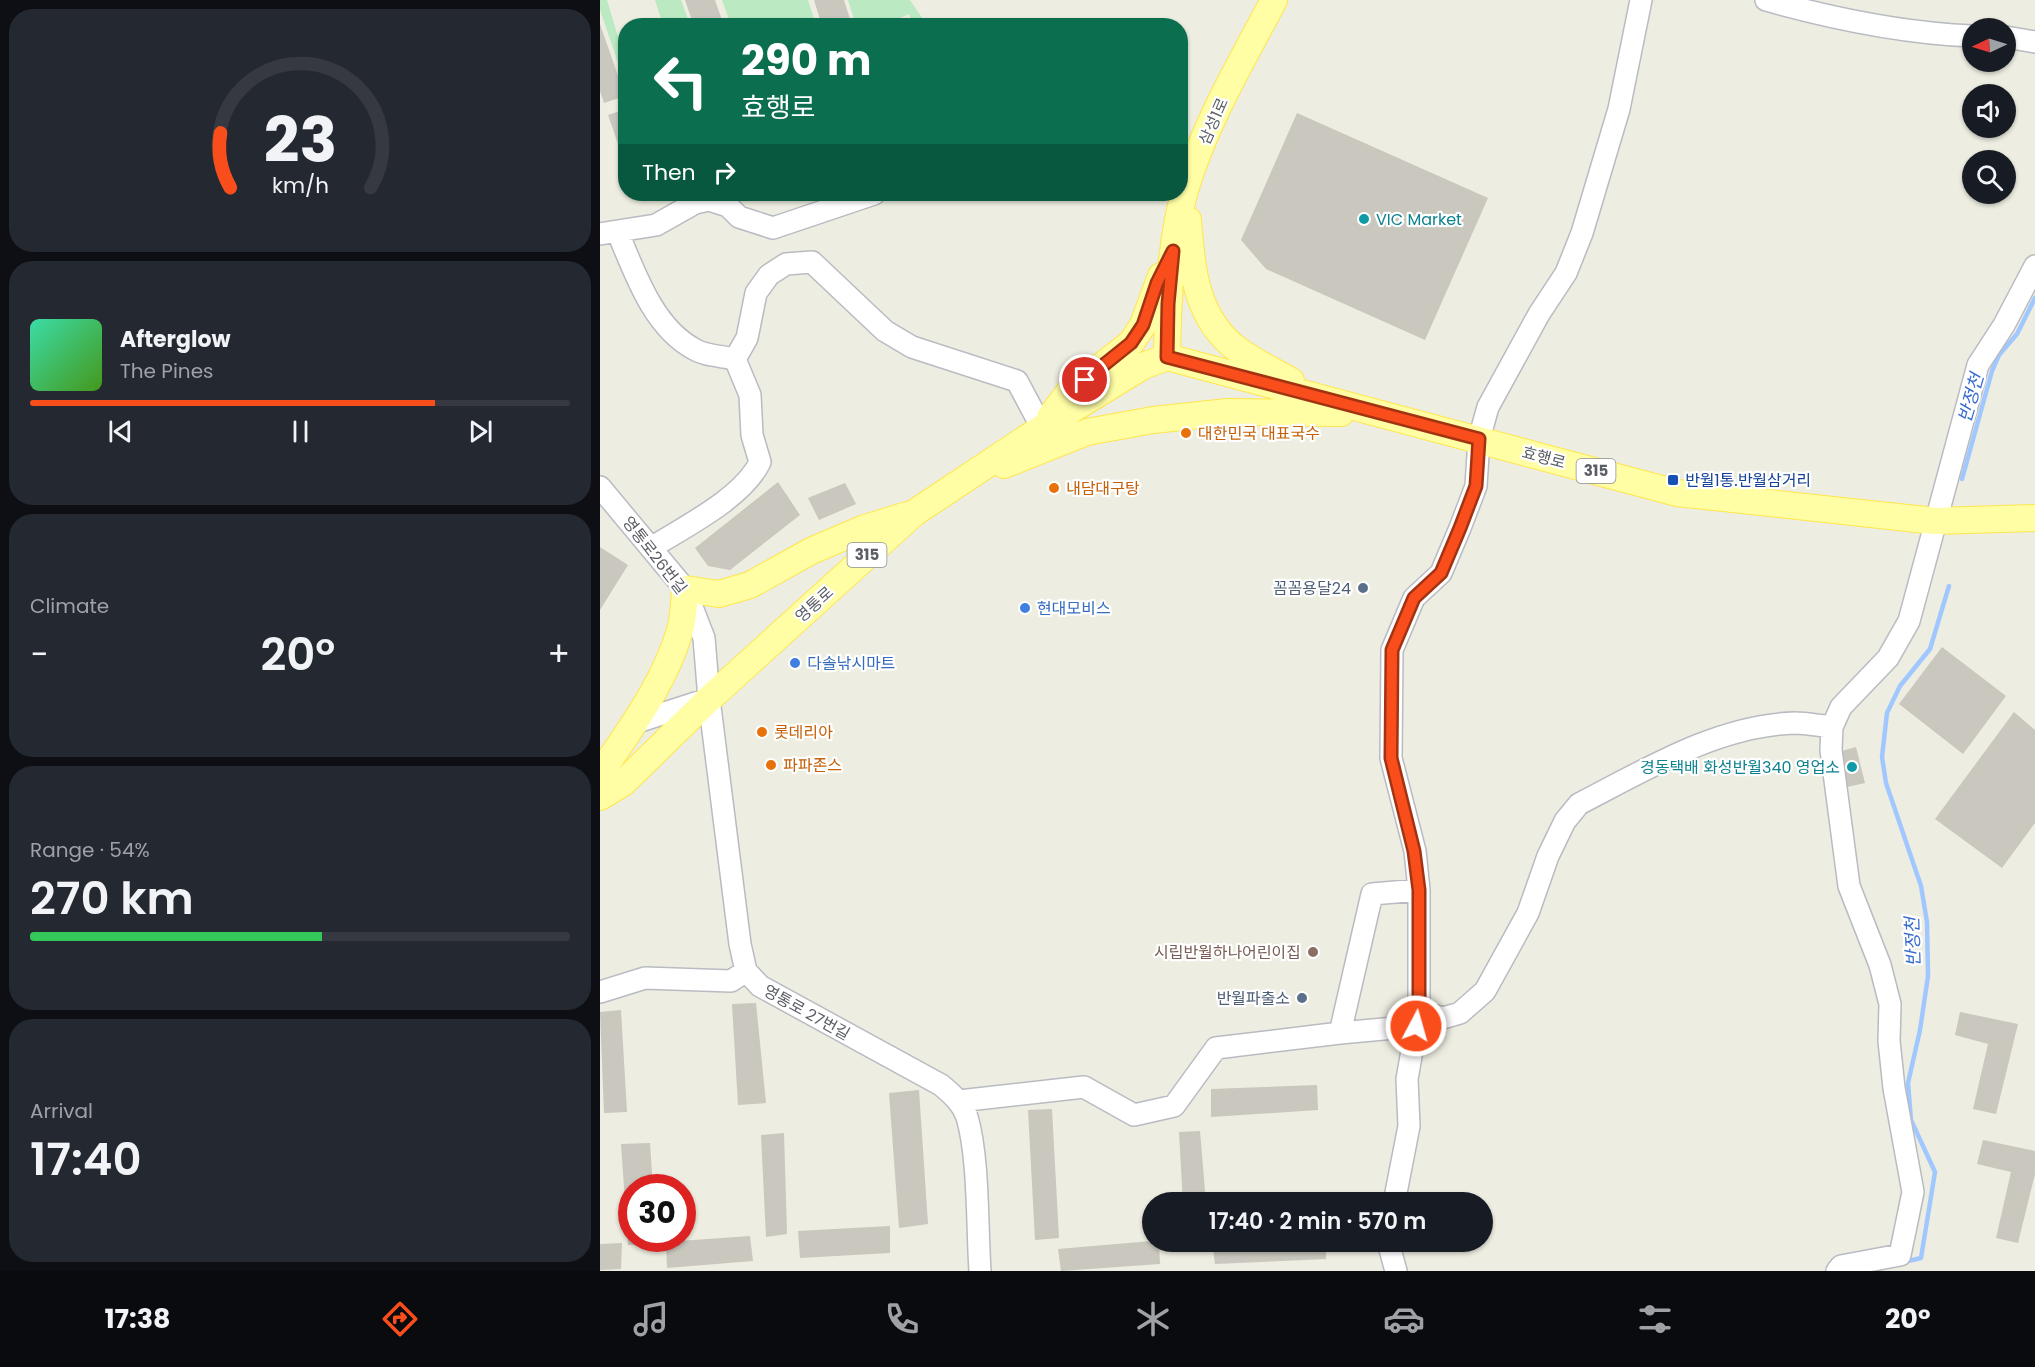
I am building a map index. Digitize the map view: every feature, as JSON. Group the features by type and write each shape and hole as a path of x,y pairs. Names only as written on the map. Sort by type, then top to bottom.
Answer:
{"main road":[{"name":"삼성1로","path":"1188,182 1203,141 1230,83 1274,0"},
{"name":"삼성1로","path":"1167,357 1168,304 1173,251 1183,201"},
{"path":"1186,201 1196,287 1209,322 1238,350 1320,397"},
{"path":"1042,428 1070,391 1131,343 1143,325 1157,283 1173,251"},
{"name":"효행로","path":"1167,357 1677,493 1935,521 2035,518"},
{"name":"영통로","path":"600,797 623,783 709,699 914,513 1042,428 1143,366 1167,357"},
{"name":"315","path":"954,485 1087,432 1153,420 1228,412 1380,413"},
{"path":"600,774 669,664 681,628 685,589 719,594 750,585 822,547 865,528 914,513"}],"street":[{"path":"1396,1192 1410,1126 1407,1079 1418,1018 1419,890 1414,851 1391,758 1392,650 1414,598 1441,573 1456,537 1476,486 1479,439 1488,407 1539,314 1566,273 1582,233 1619,109 1641,0"},
{"path":"1766,0 1830,18 1889,29 1962,35"},
{"path":"2016,39 2035,42"},
{"path":"702,201 695,202 656,225 609,234 637,280 678,339 696,351 735,359"},
{"path":"712,201 728,206 739,217 773,228 853,201"},
{"path":"735,359 747,338 756,293 769,275 786,264 812,262 885,331 912,347 1017,381 1042,428"},
{"path":"1837,1271 1841,1266 1900,1255 1913,1192 1888,1041 1890,1004 1880,965 1849,886 1835,786 1832,727 1841,707 1880,668 1899,639 1911,612 1978,365 2004,325 2035,266"},
{"path":"651,548 718,505 753,476 759,462 752,435 750,395 735,359"},
{"name":"영통로26번길","path":"600,487 685,589 704,638 709,699"},
{"path":"600,992 645,978 746,979 709,699 634,723"},
{"path":"980,1271 973,1164 966,1117 958,1101 1084,1087 1134,1115 1174,1106 1216,1048 1340,1034 1418,1018 1443,1018 1460,1013 1485,991 1528,914 1548,856 1565,821 1579,804 1705,743 1752,728 1796,723 1832,727"},
{"path":"1340,1034 1372,894 1419,890"},
{"name":"영통로 27번길","path":"746,979 941,1085 958,1101"},
{"path":"1391,1252 1396,1271"}],"green space":[{"path":"600,0 607,0 618,37 618,63 600,10"},
{"path":"655,0 681,0 687,18 661,18"},
{"path":"722,0 808,0 814,18 728,18"},
{"path":"848,0 910,0 922,18 910,18 909,14 900,18 854,18"}],"building":[{"path":"685,0 715,0 721,18 691,18"},
{"path":"814,0 844,0 850,18 820,18"},
{"path":"600,24 618,76 618,98 604,103 600,91"},
{"path":"618,112 618,144 608,115"},
{"name":"VIC Market","path":"1297,113 1488,198 1425,340 1266,269 1241,240"},
{"path":"778,482 800,515 730,570 708,566 695,548"},
{"path":"845,483 856,504 819,520 808,498"},
{"path":"600,547 628,565 600,610"},
{"path":"1942,647 2006,696 1963,754 1899,704"},
{"path":"2014,712 2035,730 2035,823 2002,868 1935,819"},
{"name":"경동택배 화성반월340 영업소","path":"1856,747 1865,783 1847,787 1838,752"},
{"path":"756,1003 766,1103 738,1105 732,1004"},
{"path":"621,1010 627,1112 604,1113 600,1012"},
{"path":"1960,1012 2018,1024 1996,1114 1973,1109 1988,1044 1955,1035"},
{"path":"1317,1085 1318,1110 1211,1117 1211,1089"},
{"path":"919,1090 928,1224 899,1228 889,1093"},
{"path":"1052,1109 1059,1238 1035,1240 1028,1110"},
{"path":"1200,1131 1205,1192 1182,1192 1179,1132"},
{"path":"784,1133 787,1234 766,1237 761,1135"},
{"path":"1983,1140 2035,1151 2035,1174 2018,1243 1996,1238 2011,1172 1977,1164"},
{"path":"650,1143 652,1174 623,1174 621,1144"},
{"path":"890,1226 890,1253 800,1258 798,1231"},
{"path":"750,1236 753,1261 667,1268 666,1252 696,1252 696,1240"},
{"path":"1142,1242 1142,1252 1159,1252 1160,1264 1061,1271 1058,1249"},
{"path":"618,1243 618,1252 622,1252 621,1269 600,1270 600,1244"},
{"path":"1213,1252 1326,1252 1326,1259 1215,1264"}],"waterway":[{"name":"반정천","path":"1962,479 1992,371 1999,355 2017,334 2035,298"},
{"name":"반정천","path":"1904,1262 1921,1258 1935,1172 1911,1120 1908,1083 1920,1030 1928,976 1927,922 1921,886 1886,783 1882,757 1887,713 1900,686 1930,649 1949,586"}],"place":[{"name":"VIC Market","path":"1364,219"},
{"name":"대한민국 대표국수","path":"1186,433"},
{"name":"반월1통.반월삼거리","path":"1673,480"},
{"name":"내담대구탕","path":"1054,488"},
{"name":"꼼꼼용달24","path":"1363,588"},
{"name":"현대모비스","path":"1025,608"},
{"name":"다솔낚시마트","path":"795,663"},
{"name":"롯데리아","path":"762,732"},
{"name":"파파존스","path":"771,765"},
{"name":"경동택배 화성반월340 영업소","path":"1852,767"},
{"name":"시립반월하나어린이집","path":"1313,952"},
{"name":"반월파출소","path":"1302,998"}],"route":[{"path":"1085,380 1131,343 1143,325 1157,283 1173,251 1168,304 1167,357 1479,439 1476,486 1460,528 1441,573 1414,598 1392,650 1391,758 1414,851 1419,890 1419,1011 1416,1026"}]}
